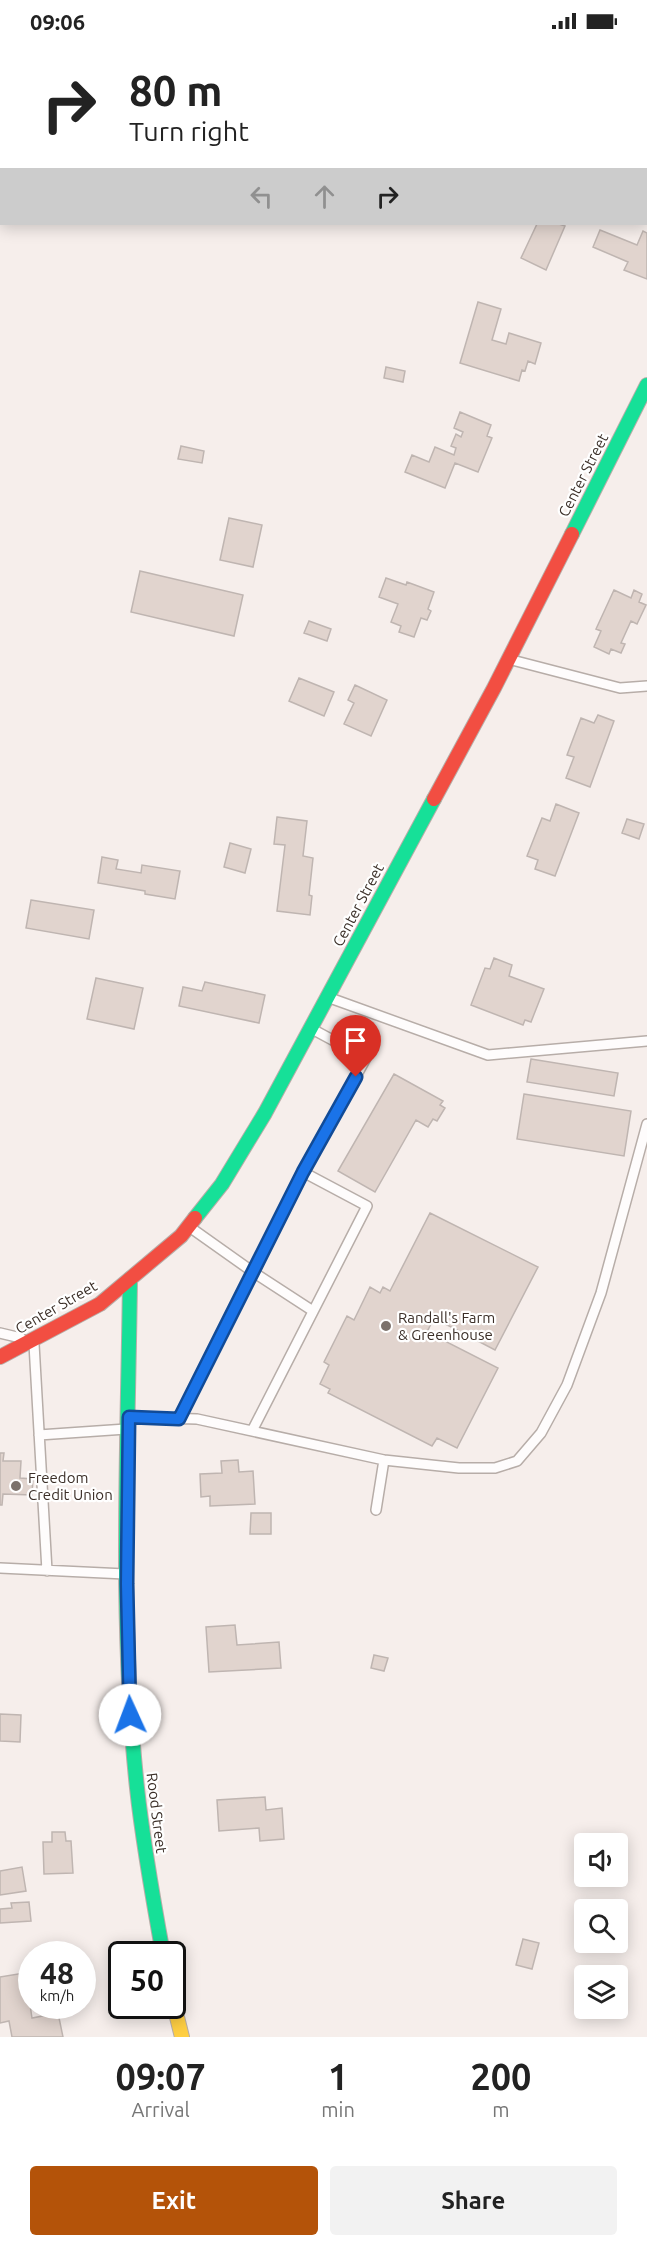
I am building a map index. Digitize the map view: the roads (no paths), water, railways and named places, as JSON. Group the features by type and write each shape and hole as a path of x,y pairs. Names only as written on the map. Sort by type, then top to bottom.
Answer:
{"main road":[{"name":"Center Street","path":"0,1357 100,1304 181,1236 209,1202 239,1158 508,660 647,385"},
{"name":"Rood Street","path":"130,1279 127,1574 130,1715 148,1869 161,1941"},
{"path":"178,2019 182,2037"}],"lane":[{"path":"508,660 620,688 647,686"},
{"path":"328,997 488,1055 647,1041"},
{"path":"179,1419 303,1172 366,1058 311,1028"},
{"path":"39,1435 129,1423 197,1419 384,1460 459,1468 495,1468 517,1461 541,1433 567,1385 601,1293 647,1124"},
{"path":"252,1431 367,1206 303,1172"},
{"path":"189,1226 253,1272 314,1311"},
{"path":"0,1333 34,1340 47,1571"},
{"path":"376,1510 384,1460"},
{"path":"0,1568 127,1574"}],"place":[{"name":"Randall's Farm & Greenhouse","path":"386,1326"},
{"name":"Freedom Credit Union","path":"16,1486"}]}
